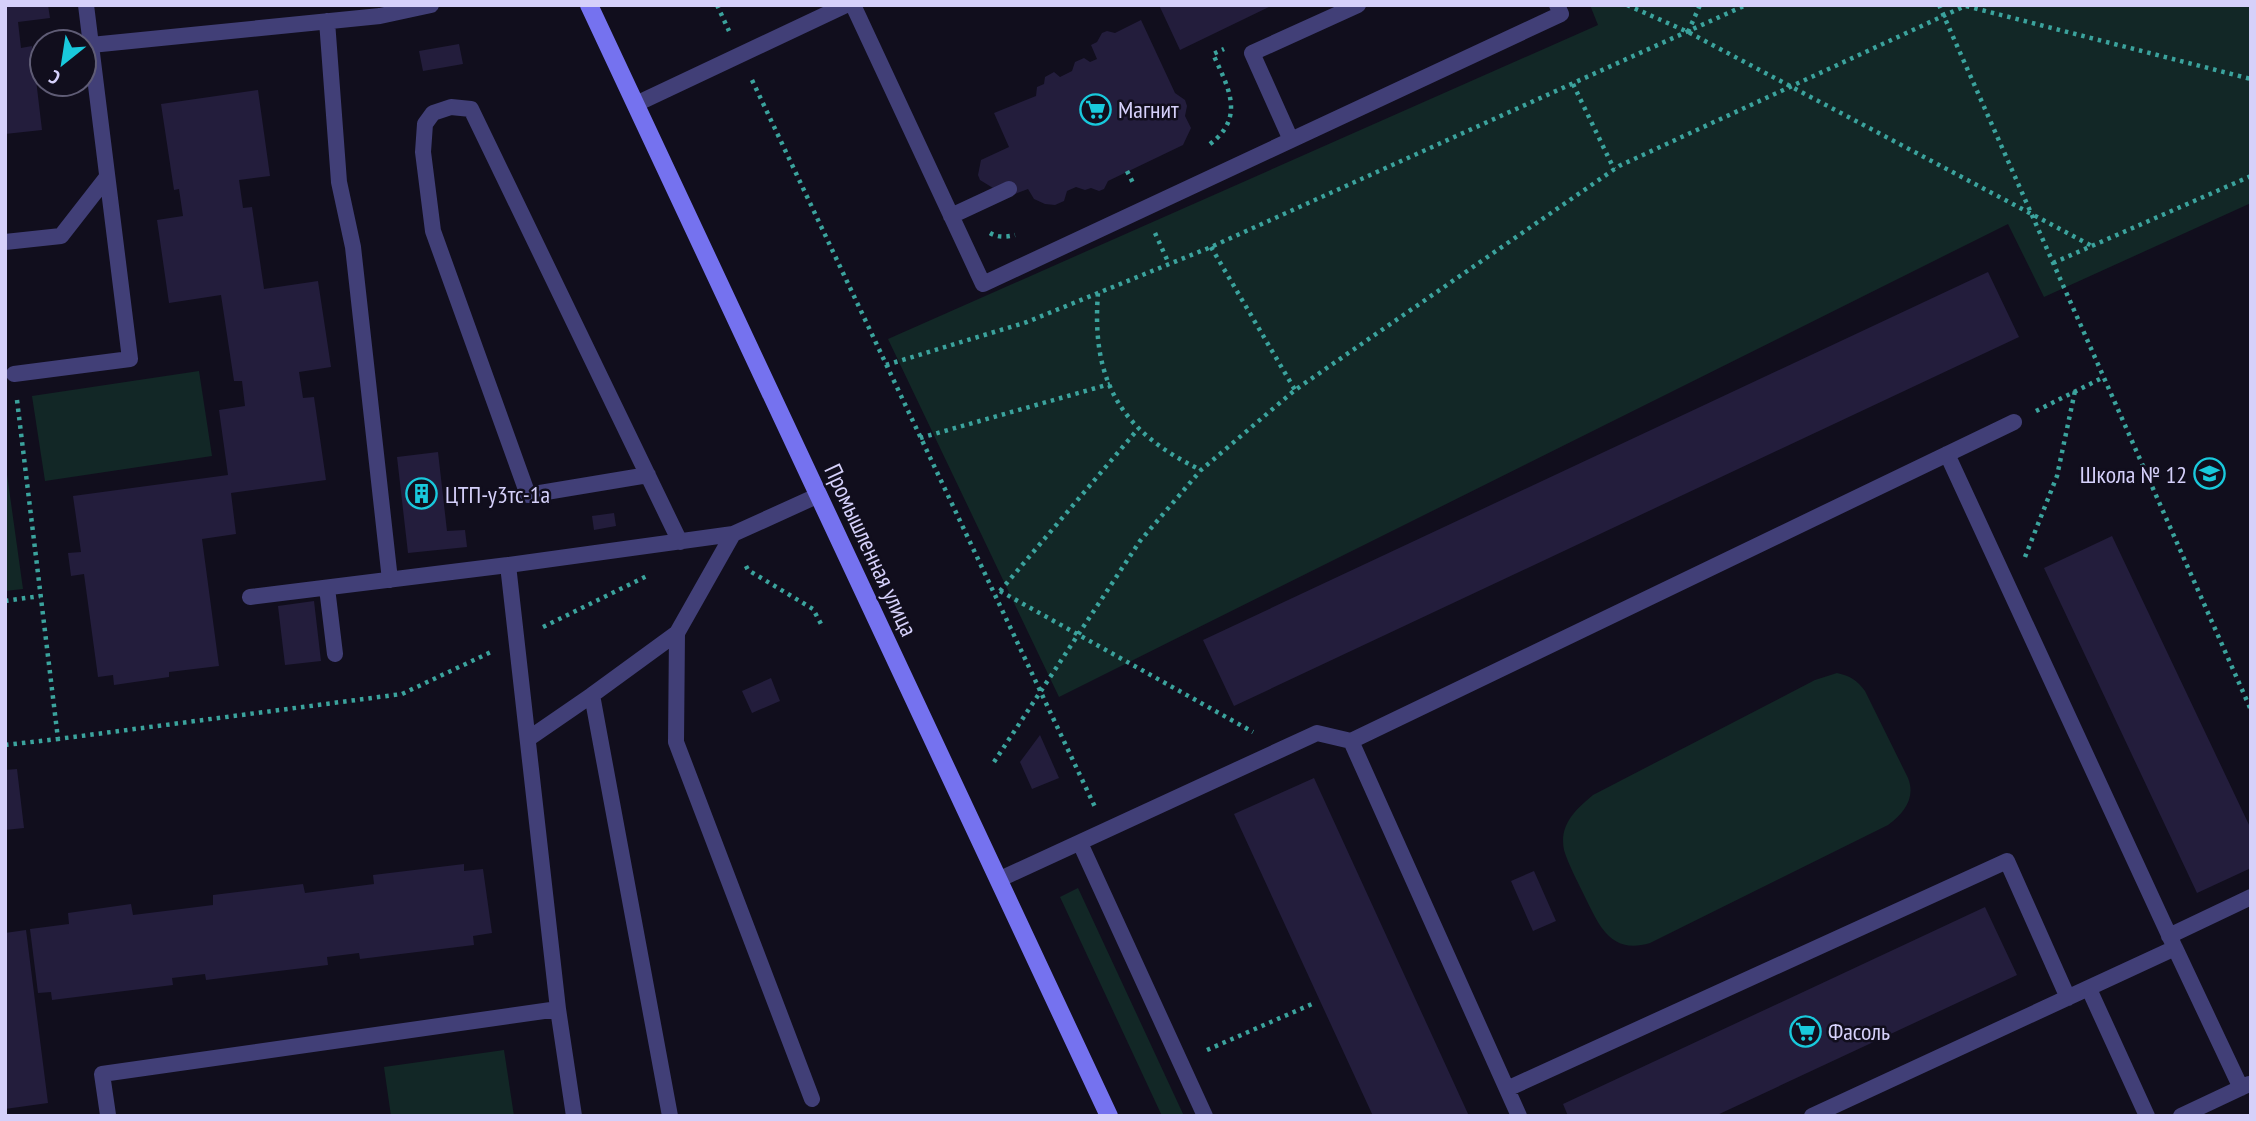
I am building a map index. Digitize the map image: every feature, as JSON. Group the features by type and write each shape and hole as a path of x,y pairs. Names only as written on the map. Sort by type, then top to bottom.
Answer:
{"street":[{"name":"Промышленная улица","path":"589,5 1109,1116"}],"lane":[{"path":"86,5 89,28"},
{"path":"98,44 380,16 431,5"},
{"path":"636,104 846,5"},
{"path":"853,5 983,284 1561,14 1557,5"},
{"path":"1291,140 1252,53 1358,5"},
{"path":"327,21 339,182 353,247 390,580"},
{"path":"15,374 130,359 97,98"},
{"path":"648,475 528,495 433,231 422,152 425,124 433,113 451,107 471,109 648,475 680,542"},
{"path":"5,242 61,236 107,177"},
{"path":"951,216 1009,189"},
{"path":"998,880 1317,733 1351,741 2014,422"},
{"path":"1947,454 2172,942 2246,1085 2181,1116"},
{"path":"250,597 733,534 819,495"},
{"path":"528,739 677,633 733,534"},
{"path":"508,565 558,1009 574,1116"},
{"path":"327,588 335,654"},
{"path":"677,633 676,742 812,1099"},
{"path":"592,695 670,1116"},
{"path":"1351,741 1519,1116"},
{"path":"1080,843 1205,1116"},
{"path":"1507,1090 2007,861 2068,998"},
{"path":"1812,1116 2089,989 2251,897"},
{"path":"2089,989 2147,1116"},
{"path":"108,1115 102,1074 558,1009"}],"path":[{"path":"717,5 1106,831"},
{"path":"1628,5 1688,32 2092,246"},
{"path":"1688,32 1700,5"},
{"path":"886,365 1027,322 1211,247 1746,5"},
{"path":"1939,5 2251,710"},
{"path":"994,762 1140,541 1200,470 1295,390 1614,169 1966,6 2251,79"},
{"path":"1207,147 1221,136 1231,110 1231,94 1213,54 1236,43"},
{"path":"1573,84 1614,169"},
{"path":"1120,187 1145,176"},
{"path":"2053,263 2251,176"},
{"path":"968,208 974,219 994,236 1022,234"},
{"path":"1211,247 1295,390"},
{"path":"1098,293 1096,323 1099,358 1120,409 1138,429 1172,457 1200,470"},
{"path":"15,374 58,738"},
{"path":"2014,422 2104,377"},
{"path":"920,438 1110,384"},
{"path":"2011,593 2056,476 2076,391"},
{"path":"995,596 1138,429"},
{"path":"733,534 748,570 813,609 821,624"},
{"path":"5,745 402,694 661,570"},
{"path":"1000,591 1283,749"},
{"path":"5,601 40,596"},
{"path":"1207,1050 1312,1004"},
{"path":"1202,1038 1212,1061"}],"green space":[{"path":"1590,5 2251,5 2251,203 2044,297 2008,224 1059,697 888,339 1598,25"},
{"path":"199,371 212,456 45,481 32,396"},
{"path":"5,460 23,589 5,591"},
{"path":"1837,673 1853,679 1865,691 1908,778 1909,798 1899,815 1888,825 1650,943 1636,946 1615,941 1601,927 1564,850 1566,826 1575,812 1593,795 1815,680"},
{"path":"1078,888 1184,1116 1162,1116 1060,897"},
{"path":"504,1050 514,1116 391,1116 384,1067"}],"building":[{"path":"5,5 48,5 50,18 18,22 21,48 28,47 28,98 38,98 42,130 5,134"},
{"path":"1159,5 1273,5 1180,50"},
{"name":"Магнит","path":"1141,20 1175,93 1185,100 1185,116 1191,128 1183,145 1108,181 1104,189 1099,191 1076,187 1067,191 1064,201 1055,205 1034,199 1028,189 1015,194 1009,181 993,188 980,180 978,175 981,160 1009,147 994,113 1036,96 1037,87 1044,84 1045,77 1054,72 1060,77 1072,71 1075,62 1084,58 1090,62 1097,59 1091,45 1097,42 1102,33 1115,33"},
{"path":"459,44 463,64 423,71 419,51"},
{"path":"258,90 270,176 239,180 243,208 252,207 264,289 318,281 331,367 299,372 303,398 314,397 326,480 231,493 236,534 202,539 219,666 169,672 169,677 114,685 113,675 98,677 84,574 71,576 68,553 81,552 73,496 228,475 219,410 245,406 242,381 234,381 221,295 169,303 157,220 183,216 179,189 174,190 161,104"},
{"path":"1988,272 2019,337 1234,706 1203,640"},
{"name":"ЦТП-у3тс-1а","path":"438,452 447,531 465,530 467,547 408,553 397,457"},
{"path":"614,513 616,526 594,530 592,516"},
{"path":"2112,536 2251,829 2251,868 2197,893 2044,568"},
{"path":"314,601 321,661 285,665 278,606"},
{"path":"771,678 780,701 752,713 742,691"},
{"path":"1040,735 1059,778 1032,789 1020,762"},
{"path":"17,769 24,828 5,830 5,770"},
{"path":"1314,778 1469,1116 1373,1116 1234,814"},
{"path":"464,864 464,871 483,869 492,933 473,936 474,945 360,959 359,953 327,957 328,965 206,980 205,974 172,978 173,985 52,1000 51,992 38,993 30,929 69,924 68,913 131,904 133,915 213,905 213,895 303,884 305,893 374,884 373,875"},
{"path":"1534,871 1556,921 1533,931 1511,881"},
{"path":"1985,907 2017,975 1715,1116 1568,1116 1563,1104"},
{"path":"26,930 48,1103 5,1109 5,933"}],"place":[{"name":"Магнит","path":"1095,109"},
{"name":"Школа № 12","path":"2210,474"},
{"name":"ЦТП-у3тс-1а","path":"422,494"},
{"name":"Фасоль","path":"1805,1031"}]}
